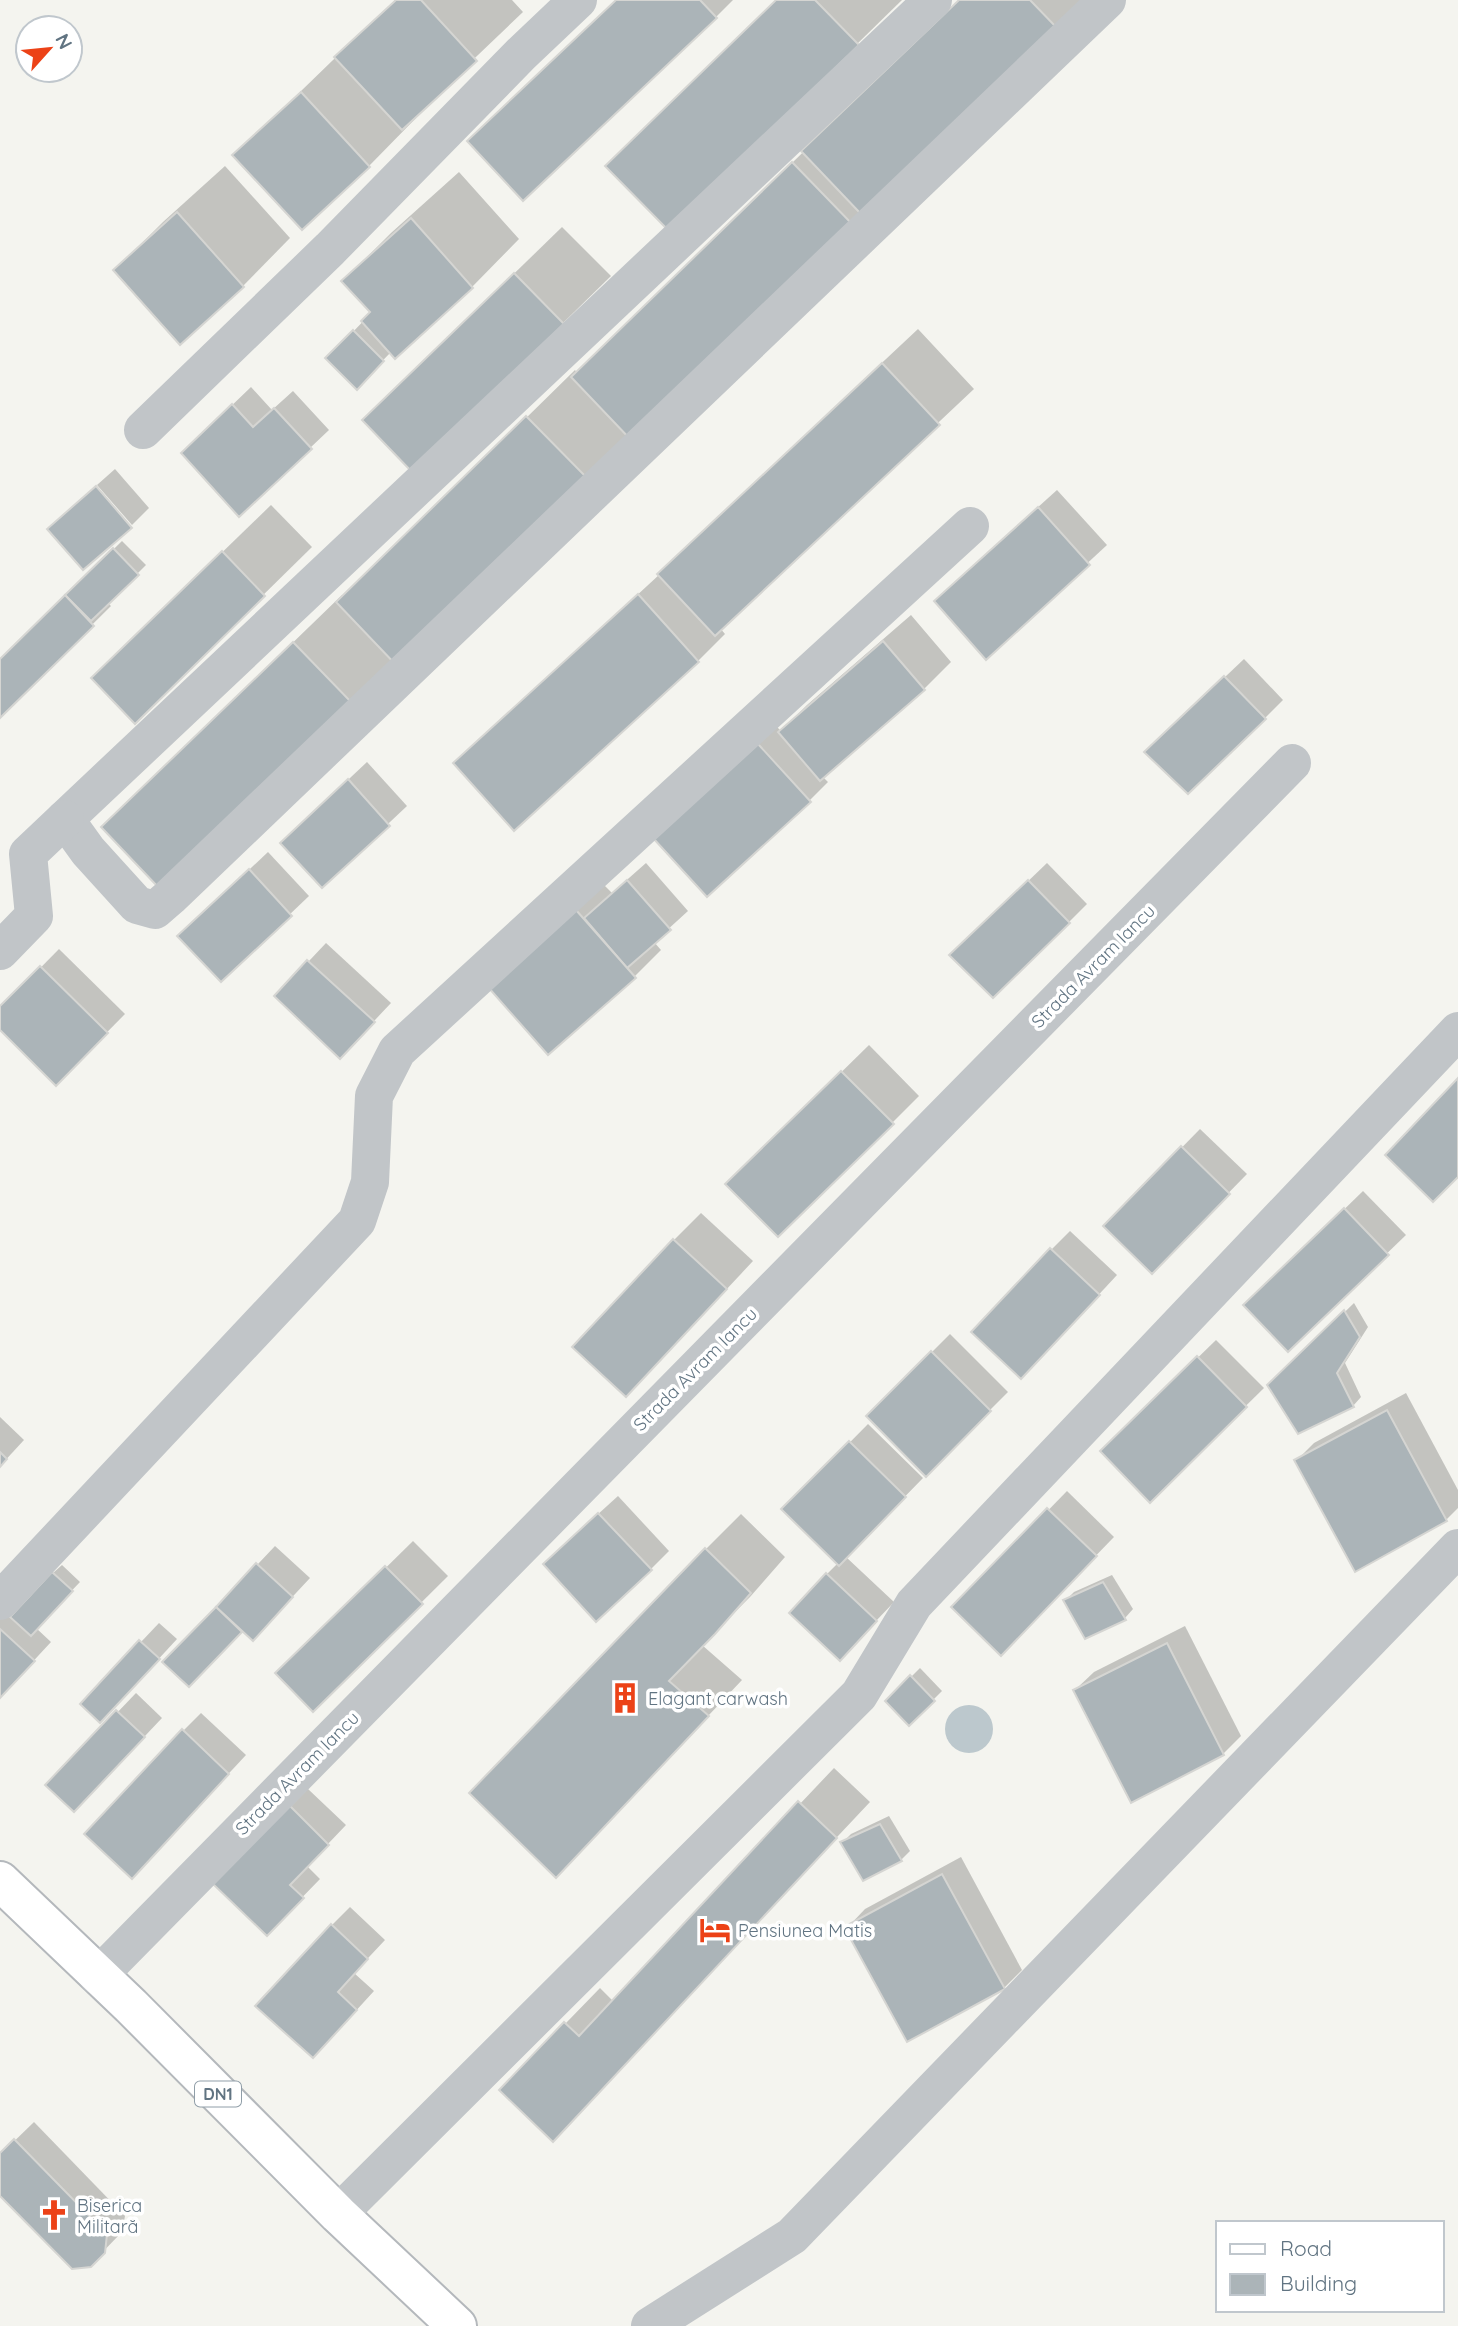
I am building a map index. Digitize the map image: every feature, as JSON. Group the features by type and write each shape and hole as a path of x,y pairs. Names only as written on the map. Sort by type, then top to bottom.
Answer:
{"main road":[{"name":"DN1","path":"0,1881 131,2006 338,2214 457,2326"}],"lane":[{"path":"143,430 578,0"},
{"path":"0,951 34,916 28,854 933,0"},
{"path":"65,819 88,851 137,905 155,910 1107,0"},
{"path":"0,1601 357,1221 370,1182 374,1096 397,1051 970,526"},
{"name":"Strada Avram Iancu","path":"98,1976 1292,763"},
{"path":"338,2214 859,1695 914,1604 1458,1031"},
{"path":"650,2326 792,2236 1458,1548"}],"shaded area":[{"path":"969,1705 986,1712 993,1729 986,1746 969,1753 952,1746 945,1729 952,1712"}],"building":[{"path":"396,0 421,0 477,61 402,130 334,57"},
{"path":"616,0 700,0 717,18 523,201 467,141"},
{"path":"776,0 815,0 859,45 669,231 605,166"},
{"path":"959,0 1030,0 1057,28 861,214 801,151"},
{"path":"301,92 370,167 302,230 232,155"},
{"path":"792,162 854,226 632,441 571,377"},
{"path":"177,212 244,287 180,345 113,270"},
{"path":"411,218 473,288 395,359 361,321 370,312 341,281"},
{"path":"514,273 564,324 413,473 362,420"},
{"path":"353,330 384,361 357,390 325,358"},
{"path":"882,363 940,425 715,636 657,574"},
{"path":"232,404 253,427 274,408 312,449 239,517 181,453"},
{"path":"526,416 590,481 399,668 336,602"},
{"path":"96,486 132,528 83,570 47,529"},
{"path":"1038,507 1090,565 986,660 934,601"},
{"path":"113,548 139,575 91,621 65,595"},
{"path":"222,551 265,596 135,724 91,678"},
{"path":"638,594 699,662 514,831 453,763"},
{"path":"65,595 94,626 0,718 0,659"},
{"path":"883,641 925,690 820,781 778,732"},
{"path":"293,642 352,703 159,888 101,827"},
{"path":"1224,676 1266,719 1188,794 1144,752"},
{"path":"758,744 811,802 707,897 653,838"},
{"path":"348,779 390,826 322,888 280,843"},
{"path":"249,869 292,916 221,982 177,936"},
{"path":"627,880 671,930 627,968 584,918"},
{"path":"1028,880 1070,923 993,998 949,955"},
{"path":"576,910 636,978 548,1055 488,987"},
{"path":"307,960 375,1022 340,1059 274,996"},
{"path":"40,966 108,1033 56,1086 0,1030 0,1006"},
{"path":"841,1071 894,1124 778,1237 725,1184"},
{"path":"1458,1078 1458,1177 1433,1202 1385,1155"},
{"path":"1181,1146 1230,1194 1152,1274 1103,1226"},
{"path":"1344,1208 1389,1255 1288,1352 1243,1305"},
{"path":"673,1239 727,1289 626,1397 572,1347"},
{"path":"1050,1248 1100,1295 1021,1379 971,1332"},
{"path":"1344,1310 1360,1337 1337,1373 1354,1407 1298,1434 1267,1385"},
{"path":"931,1351 991,1411 926,1477 866,1416"},
{"path":"1197,1356 1247,1407 1150,1503 1100,1451"},
{"path":"1387,1410 1447,1521 1355,1572 1294,1460"},
{"path":"849,1441 906,1497 839,1566 781,1509"},
{"path":"0,1452 7,1459 0,1467"},
{"path":"1047,1508 1097,1556 1001,1656 951,1607"},
{"path":"598,1513 652,1570 596,1622 543,1564"},
{"name":"Elagant carwash","path":"705,1548 751,1593 669,1681 709,1716 556,1878 469,1793"},
{"path":"256,1563 293,1597 253,1641 216,1607"},
{"path":"385,1566 423,1604 313,1712 275,1673"},
{"path":"52,1572 73,1591 31,1636 10,1617"},
{"path":"826,1573 877,1621 840,1661 789,1613"},
{"path":"1103,1582 1126,1620 1085,1639 1063,1600"},
{"path":"216,1607 242,1632 189,1687 162,1662"},
{"path":"0,1629 35,1661 0,1698"},
{"path":"139,1640 160,1659 100,1723 80,1704"},
{"path":"1167,1643 1224,1755 1131,1803 1073,1690"},
{"path":"910,1675 935,1701 909,1726 885,1701"},
{"path":"116,1710 145,1737 74,1812 45,1785"},
{"path":"182,1729 229,1774 132,1879 84,1834"},
{"name":"Pensiunea Matis","path":"798,1801 837,1838 553,2142 499,2090 564,2022 579,2036"},
{"path":"289,1805 329,1845 290,1885 304,1898 267,1936 213,1884"},
{"path":"880,1824 902,1861 863,1881 840,1842"},
{"path":"942,1874 1005,1989 907,2042 844,1927"},
{"path":"331,1924 368,1959 338,1992 357,2010 313,2058 255,2006"},
{"name":"Biserica Militară","path":"14,2139 107,2234 105,2253 91,2267 72,2269 0,2196 0,2153"}],"place":[{"name":"Elagant carwash","path":"625,1698"},
{"name":"Pensiunea Matis","path":"715,1930"},
{"name":"Biserica Militară","path":"54,2215"}]}
